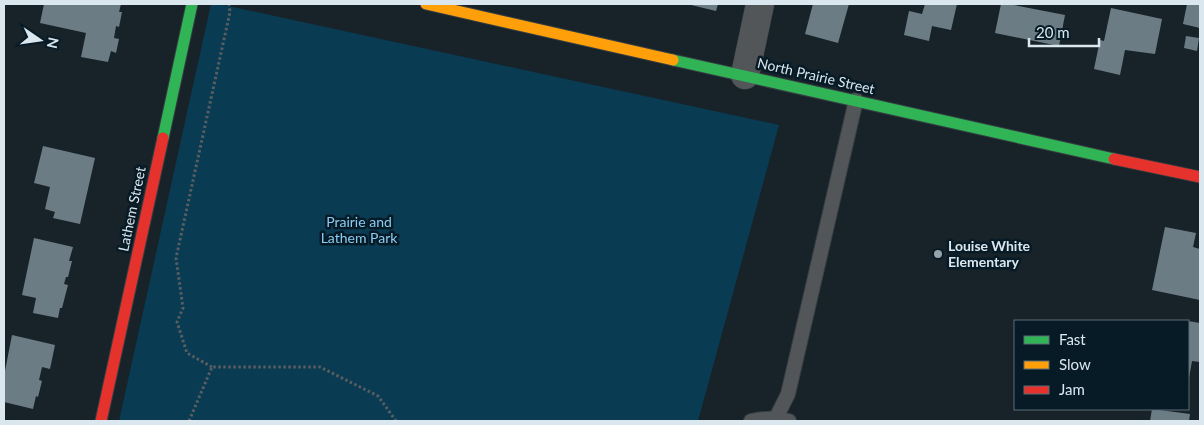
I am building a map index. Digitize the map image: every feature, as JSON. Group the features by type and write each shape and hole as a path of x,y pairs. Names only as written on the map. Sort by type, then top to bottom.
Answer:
{"street":[{"name":"Lathem Street","path":"101,421 192,4"},
{"name":"North Prairie Street","path":"426,4 1200,177"},
{"path":"745,75 760,4"}],"lane":[{"path":"750,421 761,419 783,420 856,100"}],"path":[{"path":"229,4 230,12 176,258 183,308 177,322 186,353 212,367 320,367 378,396 396,421"},
{"path":"189,421 212,367"}],"green space":[{"name":"Prairie and Lathem Park","path":"211,4 219,4 779,125 698,421 119,421"}],"building":[{"path":"44,4 121,4 119,12 122,12 119,27 116,26 114,38 119,39 116,53 111,51 108,62 81,57 86,33 40,23"},
{"path":"687,4 718,4 716,11"},
{"path":"813,4 849,4 838,43 805,34"},
{"path":"925,4 957,4 951,30 932,26 929,41 904,35 909,11 922,14"},
{"path":"1001,4 1065,15 1059,46 995,33"},
{"path":"1187,4 1200,4 1200,28 1183,24"},
{"path":"1111,8 1162,19 1155,54 1125,50 1120,75 1094,69 1100,40 1104,41"},
{"path":"1186,36 1199,38 1197,51 1184,48"},
{"path":"43,146 95,158 80,224 53,218 55,212 45,209 50,187 34,183"},
{"path":"1165,227 1196,233 1193,247 1200,249 1200,300 1152,290"},
{"path":"34,238 73,247 69,261 72,261 64,284 68,285 58,318 33,313 36,298 22,295"},
{"path":"1189,321 1200,323 1200,362 1192,361 1189,378"},
{"path":"12,335 55,345 50,369 42,367 39,380 42,381 33,409 4,402 4,376"},
{"path":"1152,410 1190,414 1189,421 1150,421"}],"traffic: fast":[{"path":"163,138 192,4"},
{"path":"673,60 1114,159"}],"traffic: slow":[{"path":"426,4 673,60"}],"traffic: jam":[{"path":"101,421 163,138"},
{"path":"1114,159 1200,177"}],"place":[{"name":"Louise White Elementary","path":"938,254"}]}
